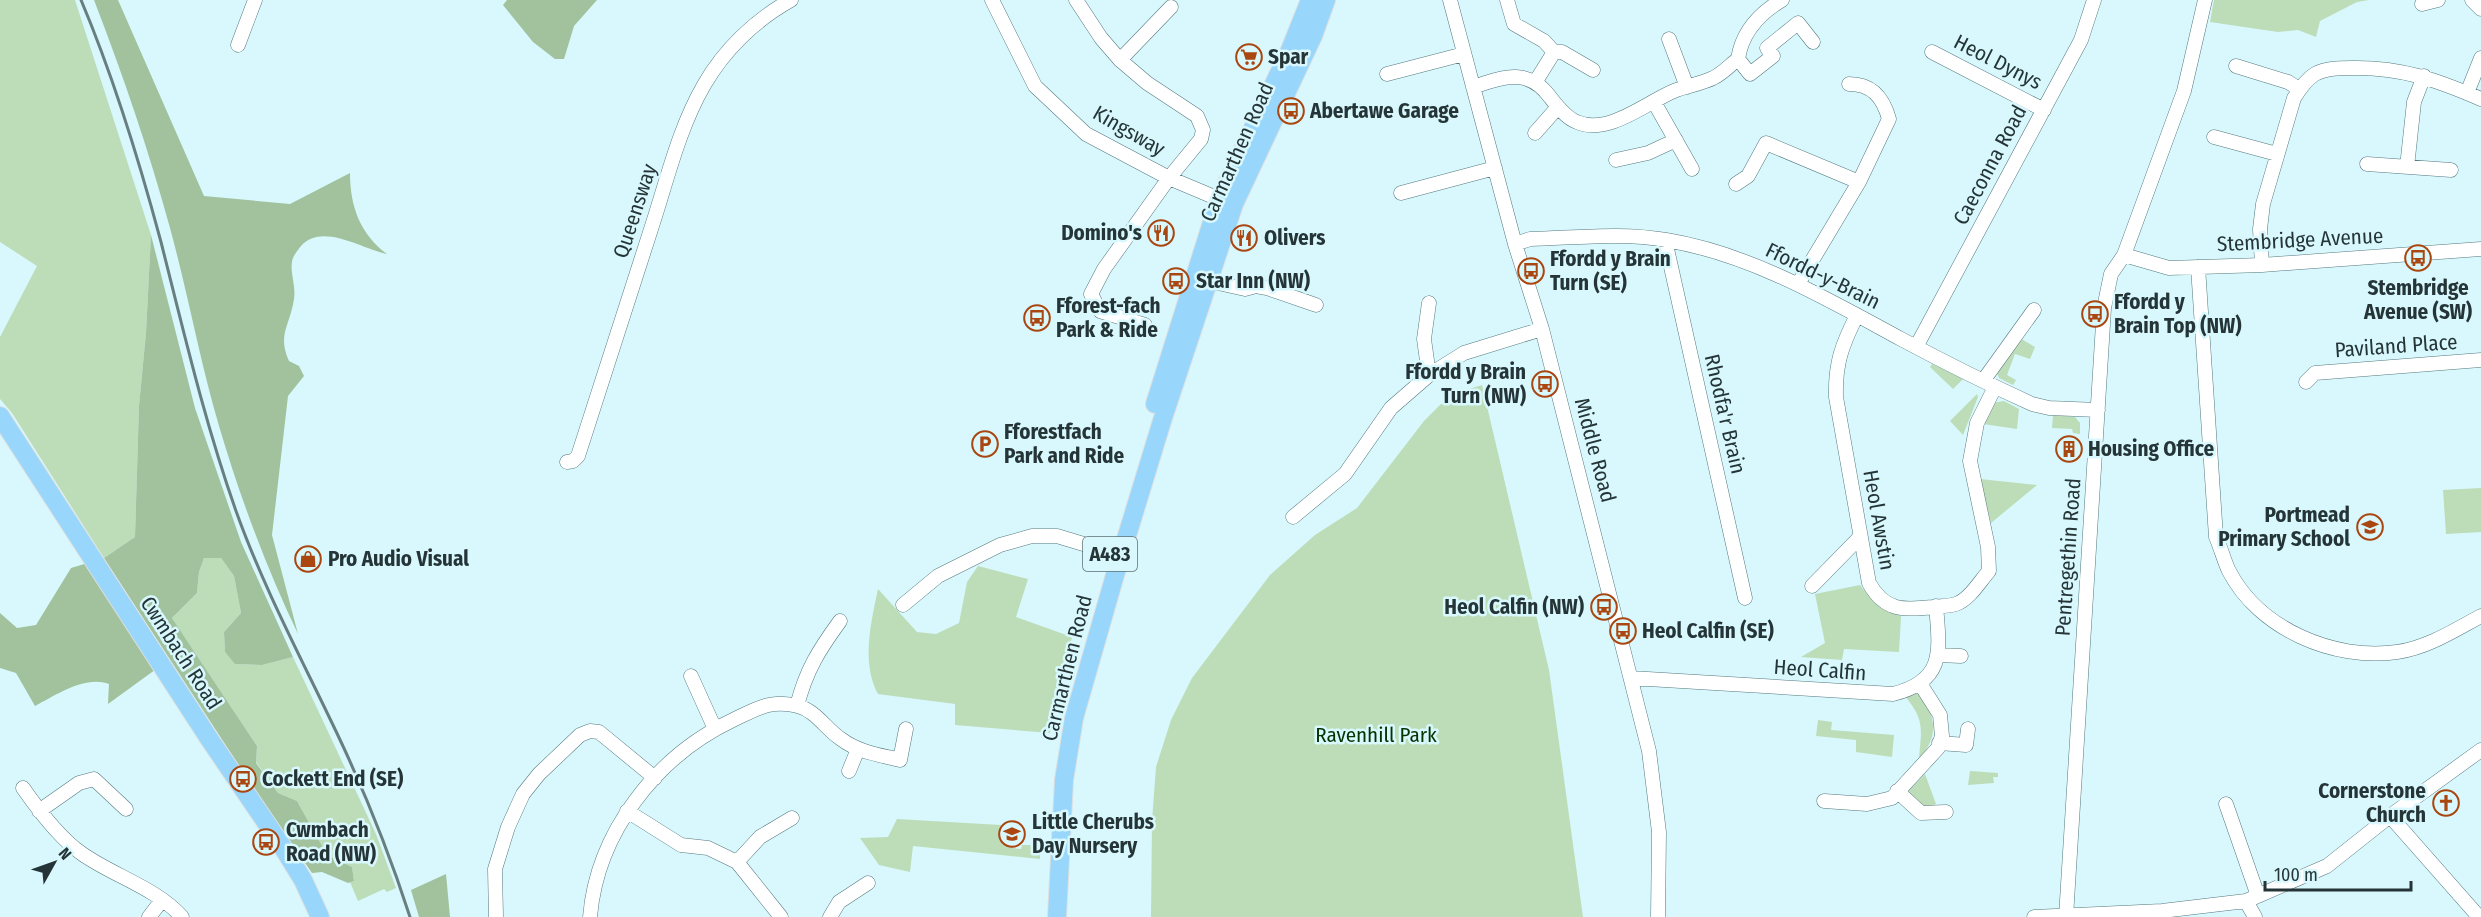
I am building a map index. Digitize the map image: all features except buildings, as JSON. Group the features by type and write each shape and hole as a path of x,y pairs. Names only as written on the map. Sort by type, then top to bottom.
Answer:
{"main road":[{"name":"Carmarthen Road","path":"1044,917 1052,804 1060,739 1071,684 1110,552 1226,202 1310,0"},
{"name":"Carmarthen Road","path":"1057,917 1064,780 1074,718 1115,574 1209,281 1226,202 1313,36 1326,0"},
{"name":"Cwmbach Road","path":"0,416 210,740 282,846 303,880 321,917"}],"street":[{"path":"238,45 255,0"},
{"name":"Queensway","path":"567,462 578,456 675,155 695,103 718,63 732,47 764,18 791,0"},
{"name":"Kingsway","path":"993,0 1035,86 1086,134 1169,177 1226,202"},
{"path":"1076,0 1101,38 1119,60 1147,83 1197,116 1201,125 1202,139 1169,177 1104,269 1091,294 1100,311 1145,325"},
{"name":"Middle Road","path":"1450,0 1515,244 1542,329 1649,751 1659,832 1658,917"},
{"path":"1507,0 1514,24 1544,41 1554,52 1562,52 1593,70"},
{"name":"Caeconna Road","path":"1916,347 2082,40 2094,0"},
{"name":"Pentregethin Road","path":"2066,917 2104,308 2111,274 2124,255 2184,91 2205,0"},
{"path":"2422,4 2438,0"},
{"path":"2472,0 2481,9"},
{"path":"1473,87 1506,77 1521,77 1536,81 1558,107 1577,122 1593,125 1620,119 1672,92 1714,78 1738,59 1740,47 1749,29 1775,2"},
{"path":"1119,60 1171,7"},
{"path":"1738,59 1750,74 1773,56 1767,48 1798,23 1813,42"},
{"path":"1669,39 1687,87"},
{"path":"1536,81 1554,52"},
{"name":"Heol Dynys","path":"1932,52 2044,110"},
{"path":"1387,74 1464,54"},
{"path":"2466,93 2481,58"},
{"path":"2236,66 2288,82 2299,89"},
{"path":"2262,265 2260,230 2263,204 2294,98 2299,89 2315,74 2335,68 2379,68 2424,76 2481,99"},
{"path":"2407,167 2414,102 2424,76"},
{"path":"1798,285 1859,182 1889,118 1885,103 1877,93 1861,84 1849,84"},
{"path":"1654,102 1692,169"},
{"path":"1534,133 1558,107"},
{"path":"2214,137 2277,154"},
{"path":"1616,159 1648,153 1676,140"},
{"path":"1736,184 1748,176 1766,143 1859,182"},
{"path":"2367,164 2451,170"},
{"path":"1401,193 1495,168"},
{"name":"Ffordd-y-Brain","path":"1515,244 1530,239 1614,237 1665,240 1733,257 1798,285 2032,404 2049,408 2098,410"},
{"name":"Rhodfa'r Brain","path":"1665,240 1745,598"},
{"name":"Stembridge Avenue","path":"2124,255 2169,268 2262,265 2481,249"},
{"path":"2198,267 2216,537 2229,572 2252,603 2276,622 2305,639 2351,653 2397,652 2431,642 2481,616"},
{"path":"1209,281 1245,289 1256,286 1268,288 1316,305"},
{"path":"1429,303 1424,339 1429,375"},
{"path":"1989,384 2034,310"},
{"name":"Heol Awstin","path":"1857,315 1841,346 1835,370 1836,388 1869,583 1875,594 1888,605 1902,609 1957,604 1970,594 1989,571 1988,547 1970,461 1977,423 1989,384"},
{"path":"1293,518 1345,474 1391,408 1429,375 1464,353 1542,329"},
{"name":"Paviland Place","path":"2303,364 2310,378 2481,360"},
{"path":"903,605 938,576 1000,545 1032,536 1057,536 1110,552"},
{"path":"1820,584 1860,537"},
{"path":"1824,801 1867,804 1892,798 1938,748 1942,736 1940,716 1921,685 1939,655 1936,606"},
{"path":"797,706 803,679 817,652 840,621"},
{"path":"1939,655 1961,656"},
{"path":"692,676 715,729"},
{"name":"Heol Calfin","path":"1631,678 1877,695 1893,694 1921,685"},
{"path":"590,917 600,861 627,811 682,751 715,729 767,704 797,706 809,710 840,739 858,749 900,760 906,729"},
{"path":"1940,743 1966,745 1968,729"},
{"path":"496,917 495,869 508,827 523,794 539,774 580,735 590,731 599,732 656,778"},
{"path":"849,771 858,749"},
{"path":"2034,917 2162,911 2252,899 2327,866 2390,816 2481,750"},
{"path":"39,811 79,783 94,779 126,809"},
{"path":"23,788 39,811 80,853 162,900 182,917"},
{"path":"1897,791 1921,813 1946,812"},
{"path":"2226,804 2255,917"},
{"path":"627,811 681,845 708,848 737,862 781,917"},
{"path":"2390,816 2479,917"},
{"path":"737,862 760,837 792,818"},
{"path":"830,917 839,902 868,882"},
{"path":"149,917 162,900"}],"green space":[{"path":"0,0 75,0 151,235 146,333 139,406 135,537 104,558 12,413 0,399 0,337 37,266 0,242"},
{"path":"94,0 118,0 204,196 290,204 350,173 352,197 358,218 370,238 387,254 342,239 320,236 310,239 301,246 292,260 294,299 284,344 289,361 299,366 304,376 288,396 272,535 298,634 264,557 227,453 212,402 162,199 135,113"},
{"path":"507,0 597,0 574,26 564,59 555,59 533,42 503,5"},
{"path":"2214,0 2369,0 2357,2 2320,21 2316,37 2298,30 2278,32 2210,22"},
{"path":"151,235 195,408 241,542 293,657 262,665 235,664 225,652 224,632 241,613 234,576 221,558 204,558 199,572 197,593 172,618 257,746 256,763 278,793 297,801 327,855 352,867 354,881 348,883 322,872 312,873 262,801 104,558 135,537 139,406 146,333"},
{"path":"2020,338 2035,347 2030,359 2015,354 2007,375 2016,380 2013,385 1999,378 1995,368"},
{"path":"1932,364 1963,379 1953,389 1930,367"},
{"name":"Ravenhill Park","path":"1482,385 1549,670 1583,917 1151,917 1152,821 1156,767 1171,720 1192,678 1270,575 1315,535 1357,508 1424,421 1441,404 1469,389"},
{"path":"1977,394 1978,397 1963,435 1950,421"},
{"path":"2004,401 2019,409 2017,429 1983,424 1992,403"},
{"path":"2053,415 2075,417 2080,423 2080,434 2073,433 2072,429 2052,428"},
{"path":"1980,479 2037,485 1991,523"},
{"path":"2481,488 2481,532 2446,534 2443,490"},
{"path":"204,558 221,558 234,576 241,613 224,632 225,652 236,664 262,665 293,657 376,834 396,888 387,892 384,889 358,901 350,882 354,881 352,867 327,855 297,801 278,793 256,762 257,746 172,618 197,593 199,572"},
{"path":"91,562 159,667 108,704 109,684 90,682 61,692 35,706 16,673 0,668 0,613 17,628 36,625 71,568"},
{"path":"978,566 1028,579 1016,617 1072,637 1050,733 955,725 955,704 878,694 870,669 869,642 878,589 917,632 936,634 959,623 967,582"},
{"path":"1860,585 1878,604 1901,616 1899,652 1844,649 1842,660 1801,657 1825,643 1815,594"},
{"path":"1914,692 1921,693 1930,712 1933,727 1930,742 1919,760 1921,733 1919,719 1904,695"},
{"path":"1818,720 1832,722 1831,730 1894,735 1892,757 1856,752 1856,740 1816,736"},
{"path":"1970,771 1998,773 1998,777 1993,777 1994,783 1968,785"},
{"path":"1925,774 1936,804 1926,808 1908,791"},
{"path":"897,819 1001,825 1001,841 1013,841 1013,848 1021,849 1022,845 1040,845 1040,859 913,846 910,872 879,865 860,838 888,837"},
{"path":"446,874 450,917 419,917 411,890"}],"railway":[{"path":"81,0 115,89 135,150 205,411 236,511 273,600 361,786 410,917"}],"place":[{"name":"Spar","path":"1249,57"},
{"name":"Abertawe Garage","path":"1291,111"},
{"name":"Domino's","path":"1161,233"},
{"name":"Olivers","path":"1244,238"},
{"name":"Stembridge Avenue (SW)","path":"2418,258"},
{"name":"Ffordd y Brain Turn (SE)","path":"1531,271"},
{"name":"Star Inn (NW)","path":"1176,281"},
{"name":"Ffordd y Brain Top (NW)","path":"2095,314"},
{"name":"Fforest-fach Park & Ride","path":"1037,318"},
{"name":"Ffordd y Brain Turn (NW)","path":"1545,384"},
{"name":"Fforestfach Park and Ride","path":"985,444"},
{"name":"Housing Office","path":"2069,449"},
{"name":"Portmead Primary School","path":"2370,527"},
{"name":"Pro Audio Visual","path":"308,559"},
{"name":"Heol Calfin (NW)","path":"1604,607"},
{"name":"Heol Calfin (SE)","path":"1623,631"},
{"name":"Cockett End (SE)","path":"243,779"},
{"name":"Cornerstone Church","path":"2446,803"},
{"name":"Little Cherubs Day Nursery","path":"1012,834"},
{"name":"Cwmbach Road (NW)","path":"266,842"}]}
